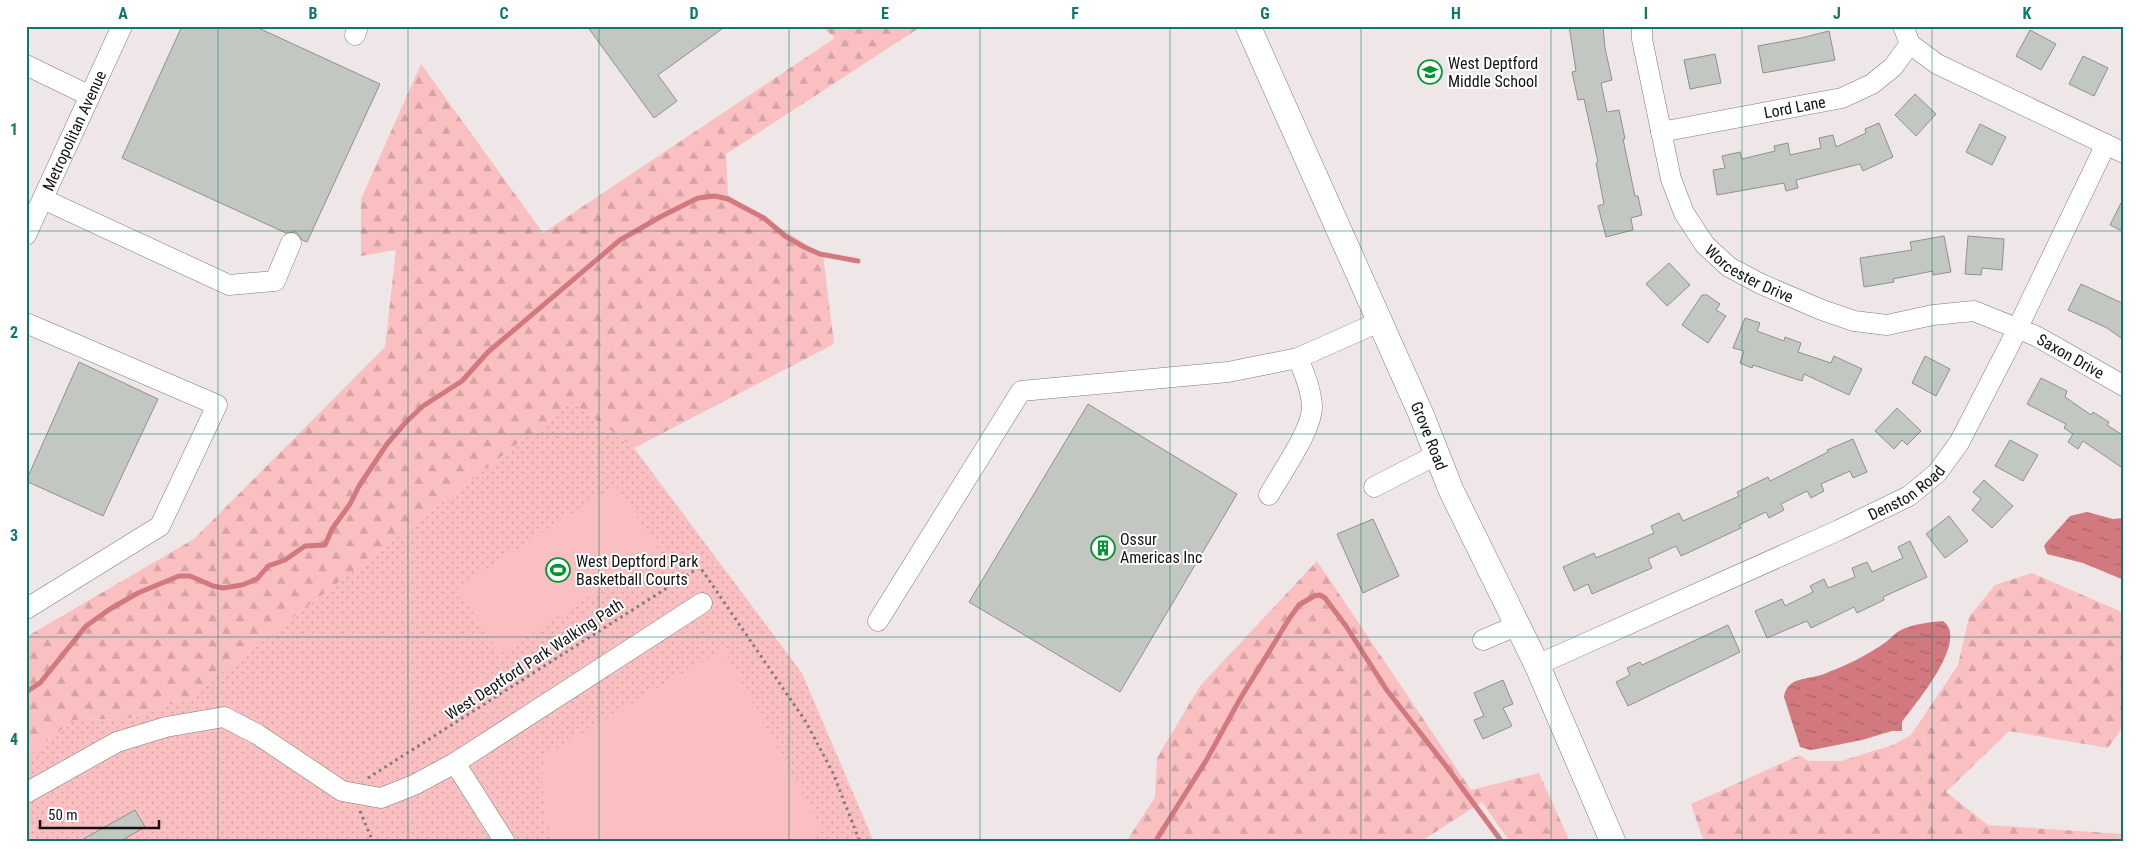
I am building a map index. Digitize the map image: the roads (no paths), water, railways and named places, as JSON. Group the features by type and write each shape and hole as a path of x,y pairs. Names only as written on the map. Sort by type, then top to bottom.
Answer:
{"main road":[{"name":"Grove Road","path":"1248,26 1421,414 1451,490 1537,665 1613,842"}],"street":[{"name":"Metropolitan Avenue","path":"26,235 122,26"},
{"name":"Worcester Drive","path":"1642,26 1642,38 1671,179 1684,213 1705,245 1729,267 1787,295 1854,321 1887,325 1932,315 1974,311 2017,327"},
{"path":"1907,35 1937,64 2115,149"},
{"name":"Lord Lane","path":"1661,132 1842,98 1872,84 1893,67 1907,35"},
{"path":"26,65 90,96"},
{"name":"Denston Road","path":"1537,665 1830,534 1909,496 1937,473 1959,443 2017,327 2115,149"},
{"path":"43,199 229,285 274,281 291,243"},
{"path":"878,621 1021,391 1228,372 1298,358 1379,322"},
{"path":"26,324 217,405 160,526 26,609"},
{"name":"Saxon Drive","path":"2017,327 2044,340 2124,386"},
{"path":"1269,495 1308,427 1312,407 1308,387 1298,358"},
{"path":"1374,486 1436,454"},
{"path":"26,793 117,742 166,727 224,717 257,734 342,792 381,798 414,785 455,763 702,603"},
{"path":"1483,640 1518,625"},
{"path":"455,763 505,842"}],"water":[{"path":"2087,512 2113,519 2124,518 2124,580 2083,563 2047,554 2044,546 2070,516"},
{"path":"1943,621 1950,630 1950,642 1945,657 1938,672 1902,722 1902,731 1892,731 1862,740 1817,749 1810,750 1800,747 1784,697 1789,685 1824,674 1856,660 1906,628"}],"waterway":[{"path":"26,692 40,683 86,626 138,593 179,576 190,576 213,586 223,588 242,585 257,579 268,566 285,560 305,546 325,545 332,529 350,504 359,486 387,444 406,422 423,406 462,381 488,352 620,240 662,216 698,198 715,196 728,199 764,218 785,236 804,247 820,254 858,261"},
{"path":"1155,842 1207,759 1240,699 1289,619 1299,605 1314,596 1320,595 1325,598 1346,626 1386,689 1502,842"}],"place":[{"name":"West Deptford Middle School","path":"1430,72"},
{"name":"Ossur Americas Inc","path":"1103,548"},
{"name":"West Deptford Park Basketball Courts","path":"558,570"}]}
